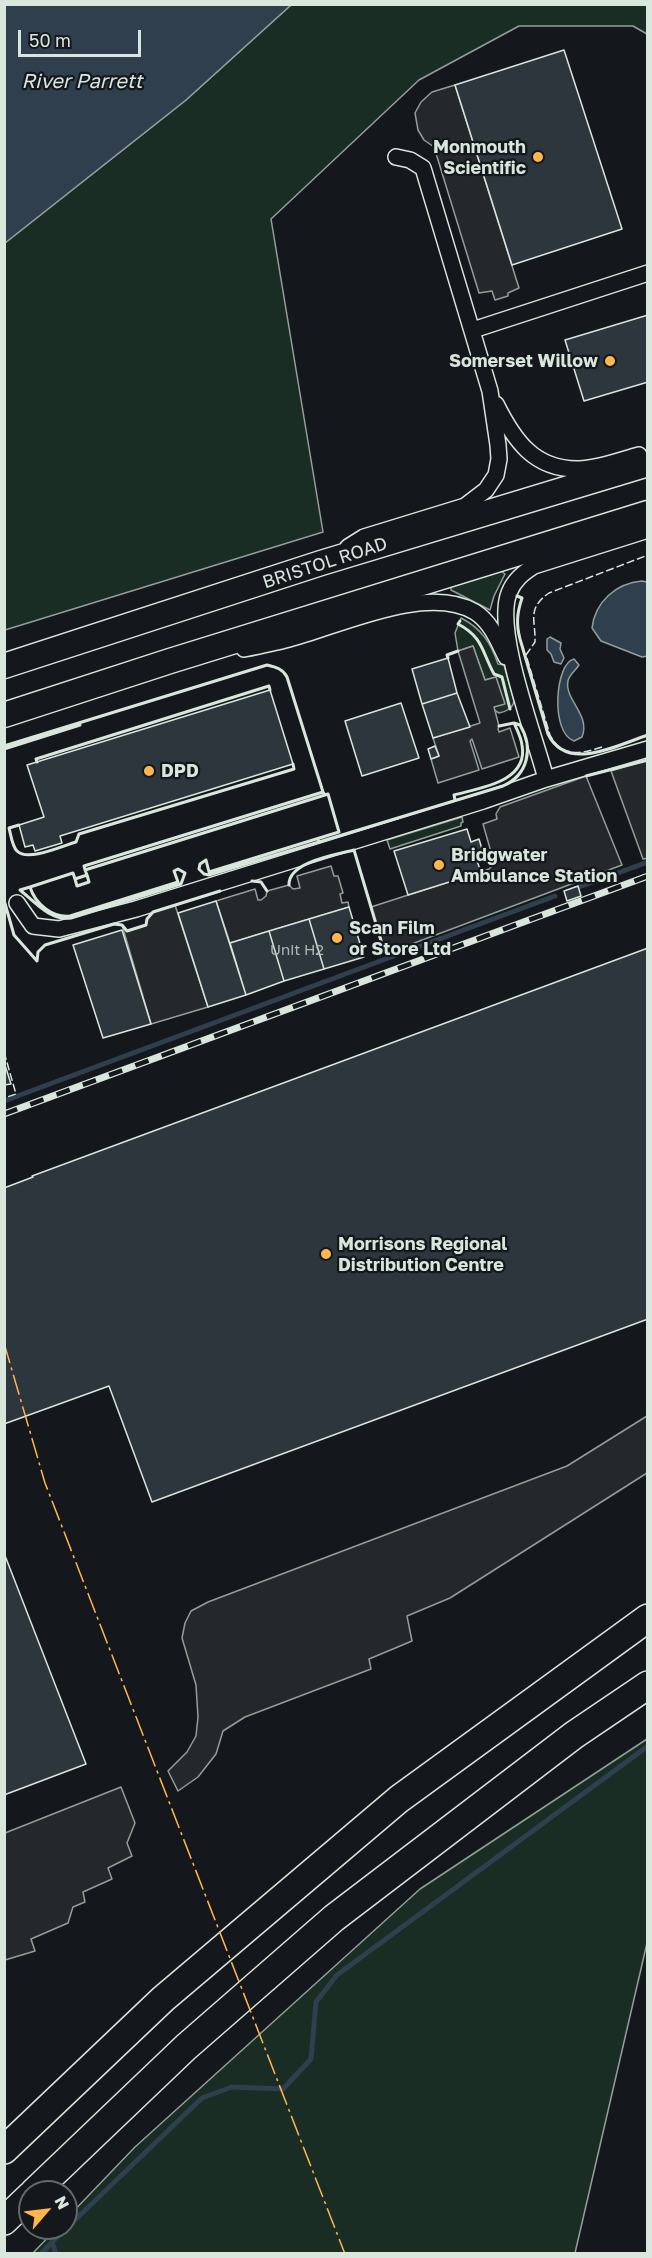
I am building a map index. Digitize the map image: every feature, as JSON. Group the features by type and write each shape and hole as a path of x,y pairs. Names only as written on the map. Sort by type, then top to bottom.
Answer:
{"highway":[{"path":"4,2150 164,1999 399,1799 648,1618"},
{"path":"47,2180 186,2047 334,1918 574,1735 648,1685"},
{"path":"4,2221 18,2208"}],"main road":[{"name":"BRISTOL ROAD","path":"4,666 321,563 648,464"},
{"path":"4,715 648,513"}],"street":[{"path":"321,563 364,537 465,506 486,490 496,475 499,459 490,391 423,168 410,160 396,157"},
{"path":"473,330 648,273"},
{"path":"490,391 510,431 523,448 541,460 559,467 581,470 648,453"},
{"path":"546,778 506,633 505,614 510,590 520,576 534,566 648,530"},
{"path":"144,670 290,639 360,617 426,602 451,603 477,613 492,630 516,675"},
{"path":"17,903 33,926 59,928 136,909 483,801 546,778 648,749"}],"green space":[{"path":"291,5 647,5 647,34 633,26 519,26 419,80 271,219 323,532 5,630 5,243 186,100"},
{"path":"501,571 505,574 490,610 451,590 451,587"},
{"path":"461,618 480,631 492,649 498,664 504,665 514,701 507,711 499,713 494,710 496,677 485,680 473,646 458,651 455,633"},
{"path":"462,817 461,826 390,849 387,840"},
{"path":"647,1739 647,1943 575,2253 33,2253 45,2240 78,2240 78,2206 135,2147 420,1889"}],"shaded area":[{"path":"455,85 519,288 508,293 508,296 495,300 492,291 479,293 434,147 424,140 418,130 415,113 421,102 432,92"},
{"path":"473,646 485,680 496,677 505,704 494,707 498,729 499,732 510,728 519,757 482,769 472,739 470,741 479,770 438,783 431,759 439,756 433,738 480,723 458,651"},
{"path":"647,760 648,858 643,859 611,771"},
{"path":"586,776 622,865 385,954 371,907 489,869 493,859 483,824 497,819 496,814 500,807"},
{"path":"331,866 334,876 338,876 343,893 340,894 342,903 348,902 349,907 230,943 216,901 255,889 258,900 261,900 266,896 267,891 289,885 293,889 300,888 297,876"},
{"path":"175,905 208,1007 151,1024 122,925 127,931 146,925 147,919 153,912"},
{"path":"647,1416 647,1473 450,1598 407,1616 412,1641 369,1659 371,1669 245,1717 223,1731 216,1754 198,1777 178,1791 168,1771 187,1752 196,1736 198,1717 196,1685 182,1638 185,1623 191,1611 208,1602 567,1466"},
{"path":"121,1787 135,1823 127,1843 132,1856 108,1868 112,1879 83,1892 85,1902 73,1907 68,1923 31,1939 35,1951 5,1960 5,1833"}],"water":[{"name":"River Parrett","path":"5,4 291,5 186,100 5,243"},
{"path":"642,581 647,582 648,656 642,657 601,641 592,628 597,610 608,596 624,586"},
{"path":"550,637 561,643 560,649 564,658 561,664 554,662 547,650 547,639"},
{"path":"574,659 579,665 569,679 568,688 584,729 582,737 574,741 566,735 561,725 558,698 563,672 568,663"}],"building":[{"name":"Monmouth Scientific","path":"564,50 622,229 512,265 455,85"},
{"name":"Somerset Willow","path":"648,315 648,382 584,401 565,340"},
{"path":"448,658 457,693 422,704 412,669"},
{"name":"DPD","path":"270,690 293,764 60,836 62,843 35,851 33,845 25,847 19,825 44,817 27,765"},
{"path":"457,693 470,727 433,738 422,704"},
{"path":"401,703 419,758 362,776 345,721"},
{"path":"435,746 439,756 431,759 428,749"},
{"name":"Bridgwater Ambulance Station","path":"467,829 471,842 479,839 484,856 476,858 481,872 408,895 394,851"},
{"path":"578,886 581,896 567,901 564,891"},
{"path":"216,901 246,995 208,1007 178,913"},
{"name":"Scan Film or Store Ltd","path":"349,907 364,957 324,969 309,919"},
{"path":"309,919 324,969 284,981 269,931"},
{"path":"122,930 151,1024 103,1038 73,945"},
{"path":"269,931 284,981 246,995 230,943"},
{"name":"Morrisons Regional Distribution Centre","path":"648,948 648,1319 152,1502 109,1386 4,1424 4,1188"},
{"path":"4,1062 11,1084 4,1085"},
{"path":"4,1553 86,1764 4,1795"}],"waterway":[{"path":"579,887 648,862"},
{"path":"4,1101 555,896"},
{"path":"52,2242 202,2098 232,2087 283,2089 311,2059 316,2002 337,1975 648,1746"},
{"path":"41,2254 52,2242 56,2254"}],"railway":[{"path":"4,1114 648,876"}],"fence":[{"path":"602,747 579,752 566,751 560,748 550,735 526,655 535,642 535,610 537,604 549,593 648,555"},
{"path":"4,1052 16,1094 4,1098"}],"wall":[{"path":"517,596 522,598 518,618 520,639 548,734 556,746 567,752 594,753 648,735"},
{"path":"460,621 458,624 472,634 481,646 494,674 502,677 510,709"},
{"path":"448,658 447,655 458,651"},
{"path":"4,746 267,665 281,670 287,677 323,792 325,795 328,794 339,832 209,872 206,860 200,864 199,869 209,875 319,842 318,839"},
{"path":"37,762 36,759 269,686 270,690"},
{"path":"499,726 514,723"},
{"path":"319,842 503,786 518,775 526,760 527,743 520,725 514,723 522,745 522,757 518,767 500,781 454,795 455,800"},
{"path":"4,749 80,725"},
{"path":"586,776 648,760"},
{"path":"19,825 9,828 15,849 22,854 37,854 76,842 79,834 294,769 293,764"},
{"path":"84,866 323,792"},
{"path":"84,866 85,870 325,795"},
{"path":"289,885 291,877 304,865 354,850 382,944"},
{"path":"178,869 185,873 181,884 71,918 56,917 50,914 20,890 30,887 36,899 46,909 57,915 70,916 178,882 174,871 178,869"},
{"path":"30,887 73,873 75,879 87,875 85,870"},
{"path":"75,879 77,886 89,882 87,875"},
{"path":"252,881 261,882 267,891"},
{"path":"4,900 14,935 37,961 38,952 45,945 114,924 122,925 127,931 146,925 147,919 153,912 220,891"}],"power":[{"path":"4,1343 45,1483 345,2254"}],"place":[{"name":"Monmouth Scientific","path":"538,157"},
{"name":"Somerset Willow","path":"610,361"},
{"name":"DPD","path":"149,771"},
{"name":"Bridgwater Ambulance Station","path":"439,865"},
{"name":"Scan Film or Store Ltd","path":"337,938"},
{"name":"Morrisons Regional Distribution Centre","path":"326,1254"}]}
